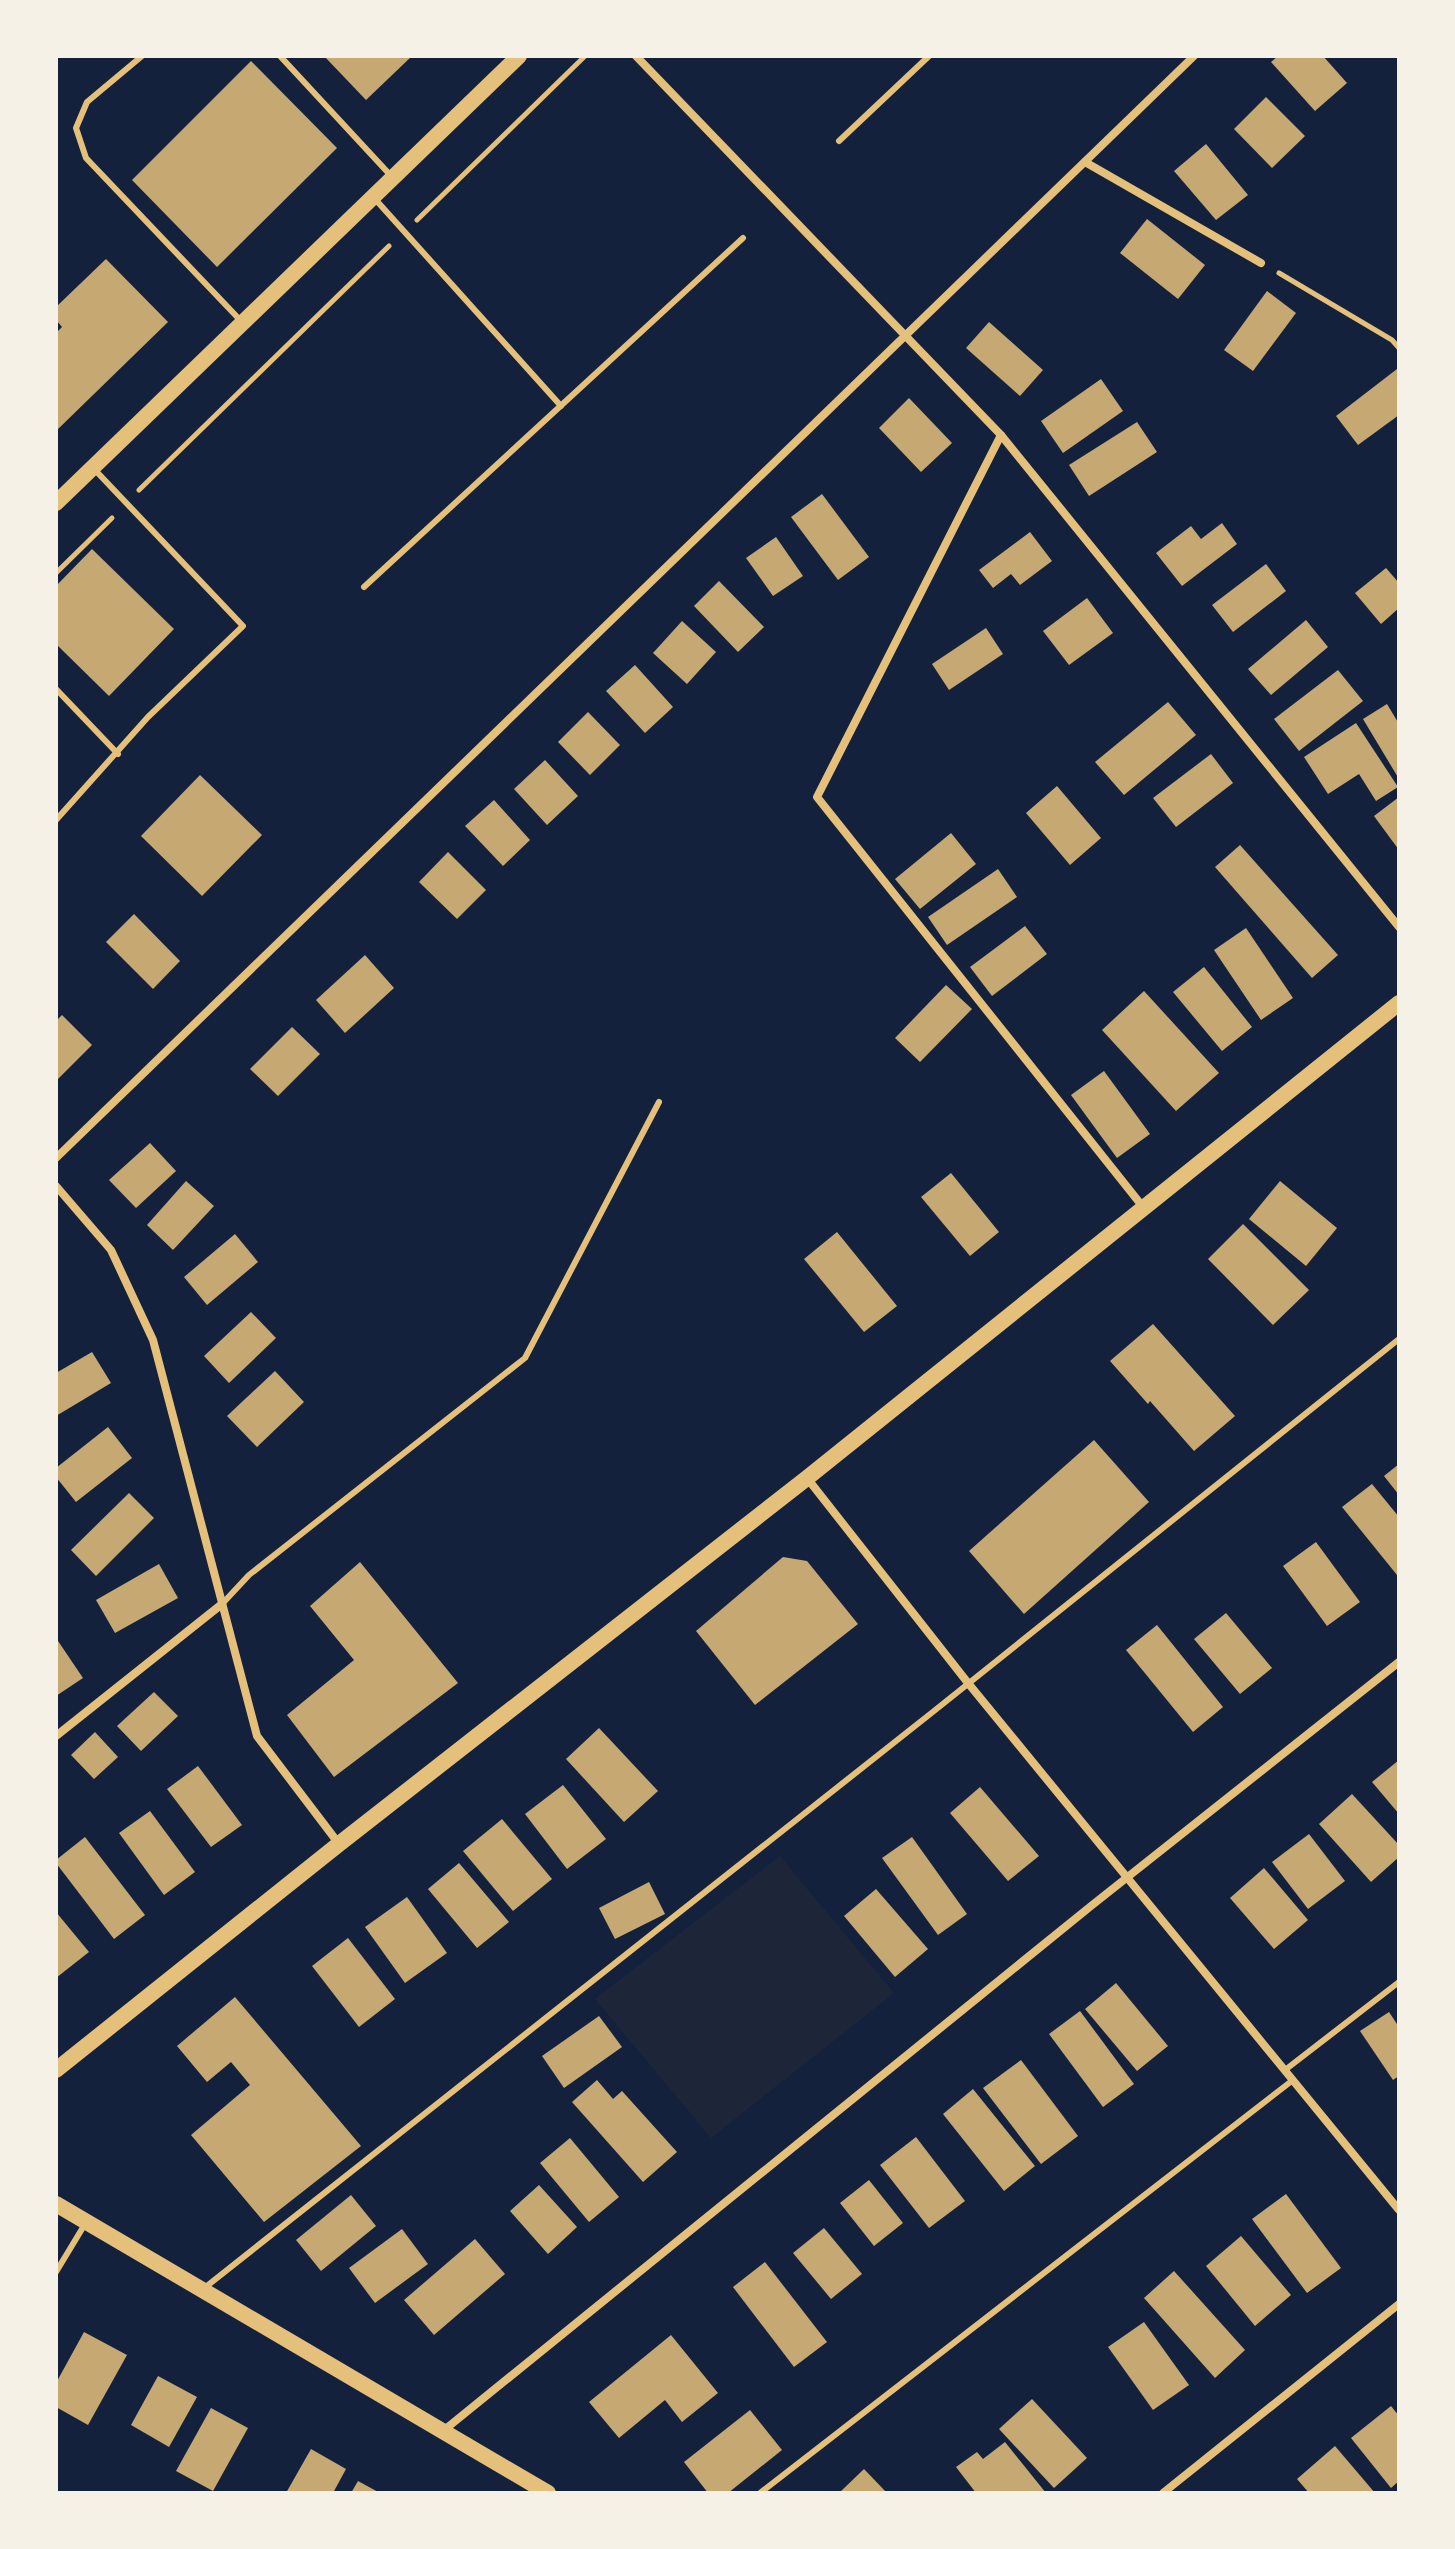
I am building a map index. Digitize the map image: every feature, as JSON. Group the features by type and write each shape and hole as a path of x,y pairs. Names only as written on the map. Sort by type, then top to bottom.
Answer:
{"main road":[{"path":"56,503 519,56"},
{"path":"56,2070 807,1478 1399,1003"},
{"path":"56,2204 548,2493"}],"street":[{"path":"636,56 1001,435 1399,927"},
{"path":"56,1158 1194,56"},
{"path":"1085,162 1261,263"},
{"path":"1001,435 817,797 1143,1207"},
{"path":"56,1186 111,1250 153,1340 257,1736 339,1844"},
{"path":"807,1478 968,1683 1399,2210"},
{"path":"56,1736 222,1604"},
{"path":"441,2432 1127,1877 1399,1662"},
{"path":"1163,2493 1399,2304"}],"lane":[{"path":"142,56 87,102 76,128 86,158 244,323"},
{"path":"280,56 393,178"},
{"path":"839,141 929,56"},
{"path":"373,197 561,406"},
{"path":"364,587 743,238"},
{"path":"56,820 148,717 243,626 93,468"},
{"path":"56,689 118,754"},
{"path":"222,1604 249,1575 525,1358 659,1102"},
{"path":"203,2289 1399,1339"},
{"path":"1285,2070 1399,1982"},
{"path":"760,2493 1293,2080"},
{"path":"56,2272 86,2222"}],"path":[{"path":"56,573 585,56"},
{"path":"1261,263 1392,340 1399,348"}],"shaded area":[{"path":"780,1856 894,1993 711,2138 595,1999"}],"building":[{"path":"324,56 412,56 366,100"},
{"path":"1278,56 1323,56 1347,83 1315,111 1271,62"},
{"path":"251,61 337,148 217,267 132,180"},
{"path":"1266,97 1305,136 1272,168 1234,129"},
{"path":"1206,144 1248,195 1216,220 1174,171"},
{"path":"1147,219 1205,265 1178,299 1120,253"},
{"path":"106,259 168,322 56,431 56,333 62,327 56,320 56,307"},
{"path":"1267,291 1296,313 1253,371 1224,350"},
{"path":"989,322 1043,370 1020,396 966,348"},
{"path":"1397,369 1399,415 1358,445 1336,416"},
{"path":"1101,379 1123,411 1063,453 1041,421"},
{"path":"909,398 952,443 921,472 879,428"},
{"path":"1137,422 1157,452 1089,496 1069,465"},
{"path":"822,494 869,557 838,580 791,517"},
{"path":"1222,523 1237,544 1182,586 1156,553 1191,526 1201,539"},
{"path":"1030,532 1052,561 1020,585 1011,574 993,588 979,570"},
{"path":"776,537 803,576 773,596 746,558"},
{"path":"92,549 174,629 109,696 56,644 56,586"},
{"path":"1266,564 1286,591 1233,632 1212,605"},
{"path":"1386,568 1399,583 1399,608 1381,624 1355,593"},
{"path":"719,581 764,627 738,652 694,606"},
{"path":"1087,598 1113,633 1069,665 1043,631"},
{"path":"1306,620 1328,647 1271,695 1248,669"},
{"path":"682,621 716,652 687,684 653,653"},
{"path":"986,628 1003,654 949,690 932,664"},
{"path":"635,665 673,707 645,733 606,691"},
{"path":"1338,670 1363,701 1299,751 1274,719"},
{"path":"1168,702 1196,735 1124,795 1095,762"},
{"path":"1387,704 1399,724 1399,779 1363,719"},
{"path":"588,712 620,745 590,775 558,742"},
{"path":"1356,723 1398,787 1376,801 1359,774 1328,794 1304,757"},
{"path":"1211,754 1233,783 1176,827 1153,798"},
{"path":"545,760 578,796 547,825 514,789"},
{"path":"200,775 262,835 202,896 141,836"},
{"path":"1057,786 1101,838 1070,865 1026,813"},
{"path":"1399,797 1399,850 1374,816"},
{"path":"494,800 530,840 503,866 465,826"},
{"path":"951,833 976,864 920,909 895,879"},
{"path":"1240,845 1338,955 1312,978 1215,867"},
{"path":"448,852 486,890 457,919 419,882"},
{"path":"998,869 1017,897 947,945 928,917"},
{"path":"134,914 180,961 153,989 106,942"},
{"path":"1025,926 1047,954 992,996 970,967"},
{"path":"1246,928 1293,998 1261,1020 1214,950"},
{"path":"365,955 394,988 345,1033 316,1000"},
{"path":"1204,967 1252,1027 1222,1051 1173,992"},
{"path":"946,985 972,1009 920,1062 895,1038"},
{"path":"1144,991 1219,1073 1176,1111 1102,1030"},
{"path":"62,1015 92,1045 56,1081 56,1021"},
{"path":"292,1027 320,1054 278,1096 250,1069"},
{"path":"1104,1071 1150,1134 1117,1158 1071,1095"},
{"path":"150,1143 176,1171 136,1208 109,1180"},
{"path":"951,1173 999,1232 970,1256 921,1197"},
{"path":"186,1181 214,1206 173,1250 147,1225"},
{"path":"1280,1181 1337,1228 1306,1266 1249,1219"},
{"path":"1243,1224 1309,1290 1273,1325 1208,1259"},
{"path":"837,1232 897,1306 864,1332 804,1259"},
{"path":"235,1234 258,1262 207,1305 184,1277"},
{"path":"251,1312 276,1338 229,1383 204,1356"},
{"path":"1153,1324 1235,1416 1194,1451 1110,1361"},
{"path":"92,1352 111,1383 56,1416 56,1373"},
{"path":"275,1371 304,1402 257,1447 227,1416"},
{"path":"108,1427 132,1458 76,1502 56,1477 56,1468"},
{"path":"1094,1440 1149,1502 1024,1614 969,1551"},
{"path":"1399,1464 1399,1495 1384,1476"},
{"path":"1372,1484 1399,1517 1397,1575 1342,1507"},
{"path":"129,1493 154,1518 96,1576 71,1550"},
{"path":"1316,1542 1360,1602 1327,1626 1283,1566"},
{"path":"783,1557 807,1561 858,1624 755,1705 696,1631"},
{"path":"360,1562 458,1683 334,1777 287,1715 354,1660 310,1606"},
{"path":"159,1564 178,1598 115,1633 96,1600"},
{"path":"1226,1613 1272,1668 1240,1694 1194,1639"},
{"path":"1157,1625 1223,1707 1193,1732 1126,1650"},
{"path":"56,1638 83,1678 56,1696"},
{"path":"154,1692 178,1716 141,1751 117,1726"},
{"path":"599,1728 658,1791 624,1822 566,1759"},
{"path":"95,1732 118,1757 94,1779 71,1755"},
{"path":"1399,1760 1399,1814 1372,1782"},
{"path":"198,1766 242,1825 211,1847 167,1789"},
{"path":"563,1785 606,1839 567,1869 525,1814"},
{"path":"980,1787 1039,1856 1008,1881 950,1813"},
{"path":"1352,1794 1399,1845 1399,1857 1371,1882 1319,1824"},
{"path":"150,1811 195,1872 164,1895 119,1833"},
{"path":"502,1819 552,1879 513,1911 463,1851"},
{"path":"1309,1834 1345,1881 1308,1909 1272,1862"},
{"path":"85,1837 145,1915 114,1939 56,1863"},
{"path":"912,1837 967,1914 938,1935 882,1858"},
{"path":"459,1863 509,1922 477,1948 428,1889"},
{"path":"1264,1868 1308,1920 1274,1949 1230,1898"},
{"path":"649,1882 665,1914 615,1939 599,1908"},
{"path":"876,1889 928,1949 895,1977 844,1916"},
{"path":"407,1897 447,1953 405,1983 365,1927"},
{"path":"56,1912 89,1952 56,1978"},
{"path":"348,1938 395,1999 359,2027 312,1966"},
{"path":"1116,1983 1168,2046 1137,2071 1085,2009"},
{"path":"235,1997 361,2146 264,2222 191,2135 250,2085 231,2062 207,2082 177,2046"},
{"path":"1080,2011 1134,2084 1103,2107 1049,2034"},
{"path":"1389,2012 1399,2027 1399,2076 1393,2080 1360,2031"},
{"path":"599,2016 622,2047 564,2088 542,2056"},
{"path":"1021,2060 1078,2136 1041,2164 983,2088"},
{"path":"597,2080 613,2099 622,2091 677,2152 643,2182 572,2102"},
{"path":"973,2089 1035,2166 1004,2191 943,2114"},
{"path":"916,2137 965,2201 929,2228 880,2165"},
{"path":"570,2138 619,2197 589,2222 540,2163"},
{"path":"869,2180 903,2223 874,2246 840,2203"},
{"path":"539,2185 577,2227 548,2254 510,2211"},
{"path":"1286,2194 1341,2268 1307,2293 1252,2219"},
{"path":"351,2195 376,2226 321,2271 296,2240"},
{"path":"824,2228 862,2274 831,2299 793,2253"},
{"path":"402,2229 428,2264 375,2303 349,2268"},
{"path":"1241,2236 1291,2295 1255,2326 1206,2266"},
{"path":"475,2239 505,2274 434,2335 404,2300"},
{"path":"765,2262 827,2342 794,2367 733,2287"},
{"path":"1174,2271 1245,2350 1215,2378 1144,2298"},
{"path":"1144,2322 1189,2385 1153,2410 1108,2347"},
{"path":"84,2332 127,2355 88,2425 56,2407 56,2383"},
{"path":"671,2335 718,2393 682,2422 665,2400 619,2438 589,2402"},
{"path":"158,2376 197,2397 169,2447 131,2425"},
{"path":"1032,2399 1087,2458 1054,2488 999,2429"},
{"path":"1391,2406 1399,2416 1399,2481 1391,2488 1351,2438"},
{"path":"211,2408 248,2428 213,2491 176,2471"},
{"path":"750,2410 782,2450 728,2493 708,2493 684,2462"},
{"path":"1005,2442 1046,2493 976,2493 956,2467 977,2452 983,2459"},
{"path":"1335,2446 1375,2493 1309,2493 1297,2479"},
{"path":"311,2449 346,2469 333,2493 286,2493"},
{"path":"864,2469 887,2493 839,2493"},
{"path":"358,2481 380,2493 351,2493"}]}
